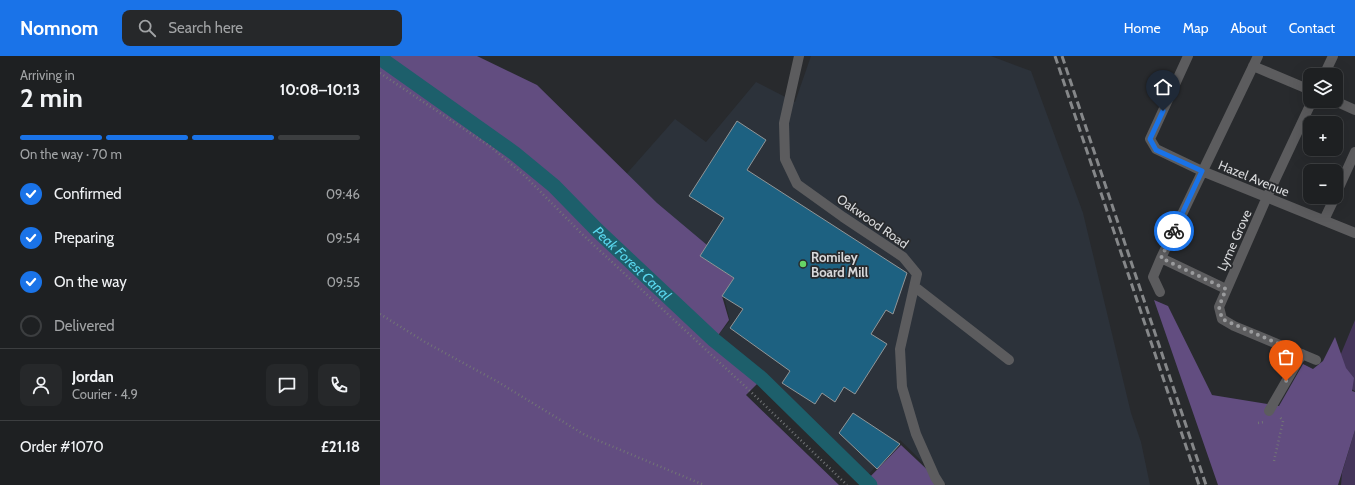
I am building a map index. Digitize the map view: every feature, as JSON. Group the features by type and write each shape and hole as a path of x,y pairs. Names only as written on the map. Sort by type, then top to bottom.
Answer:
{"street":[{"name":"Oakwood Road","path":"799,56 784,123 785,159 797,184 903,257 917,274 900,349 902,386 916,434 940,485"},
{"name":"Hazel Avenue","path":"1188,56 1150,139 1156,150 1202,171 1355,233"},
{"path":"1160,292 1153,277 1202,171 1258,56"},
{"path":"1327,68 1333,56"},
{"path":"1253,66 1303,87"},
{"path":"1343,105 1355,110"},
{"name":"Lyme Grove","path":"1309,108 1267,197 1219,307 1222,319 1316,360"},
{"path":"1343,179 1355,152"},
{"path":"1324,220 1332,204"},
{"path":"1161,258 1226,289"},
{"path":"915,286 1009,360"},
{"path":"1273,411 1302,354"}],"path":[{"path":"380,73 491,147 526,177 582,234 749,390 847,485"},
{"path":"380,314 425,342 498,382 585,435 704,485"},
{"path":"1273,411 1283,421 1274,461"}],"shaded area":[{"path":"380,56 477,56 537,85 657,203 707,245 700,256 734,278 722,296 729,320 714,341 762,379 746,395 839,485 380,485"},
{"path":"811,56 991,56 1031,71 1083,213 1131,413 1141,442 1150,485 946,485 900,440 867,476 756,370 714,340 730,321 724,296 737,277 711,250 622,179 675,119 706,142 756,82 795,102"},
{"path":"1154,300 1168,306 1212,395 1279,406 1303,364 1313,369 1323,361 1335,337 1346,368 1354,378 1352,391 1355,392 1355,430 1338,485 1218,485"},
{"path":"1355,320 1355,391 1331,378"},
{"path":"1355,430 1355,485 1341,485 1342,473"},
{"path":"901,445 935,477 940,485 870,485 866,481"}],"building":[{"name":"Romiley Board Mill","path":"737,121 766,140 747,170 907,273 893,314 886,310 871,334 887,344 855,394 844,387 835,402 822,393 815,404 782,383 790,371 730,328 743,309 722,296 734,278 700,256 724,218 689,196"},
{"path":"853,413 900,444 877,469 839,433"}],"waterway":[{"name":"Peak Forest Canal","path":"380,58 514,153 554,186 597,230 714,340 762,379 870,485"}],"railway":[{"path":"1055,56 1199,485"},
{"path":"1062,56 1206,485"}],"way so far":[{"path":"1174,231 1161,258 1226,289 1219,307 1222,319 1234,326 1302,354 1286,381"}],"place":[{"name":"Romiley Board Mill","path":"803,264"}],"route":[{"path":"1163,111 1150,139 1156,150 1202,171 1174,231"}]}
